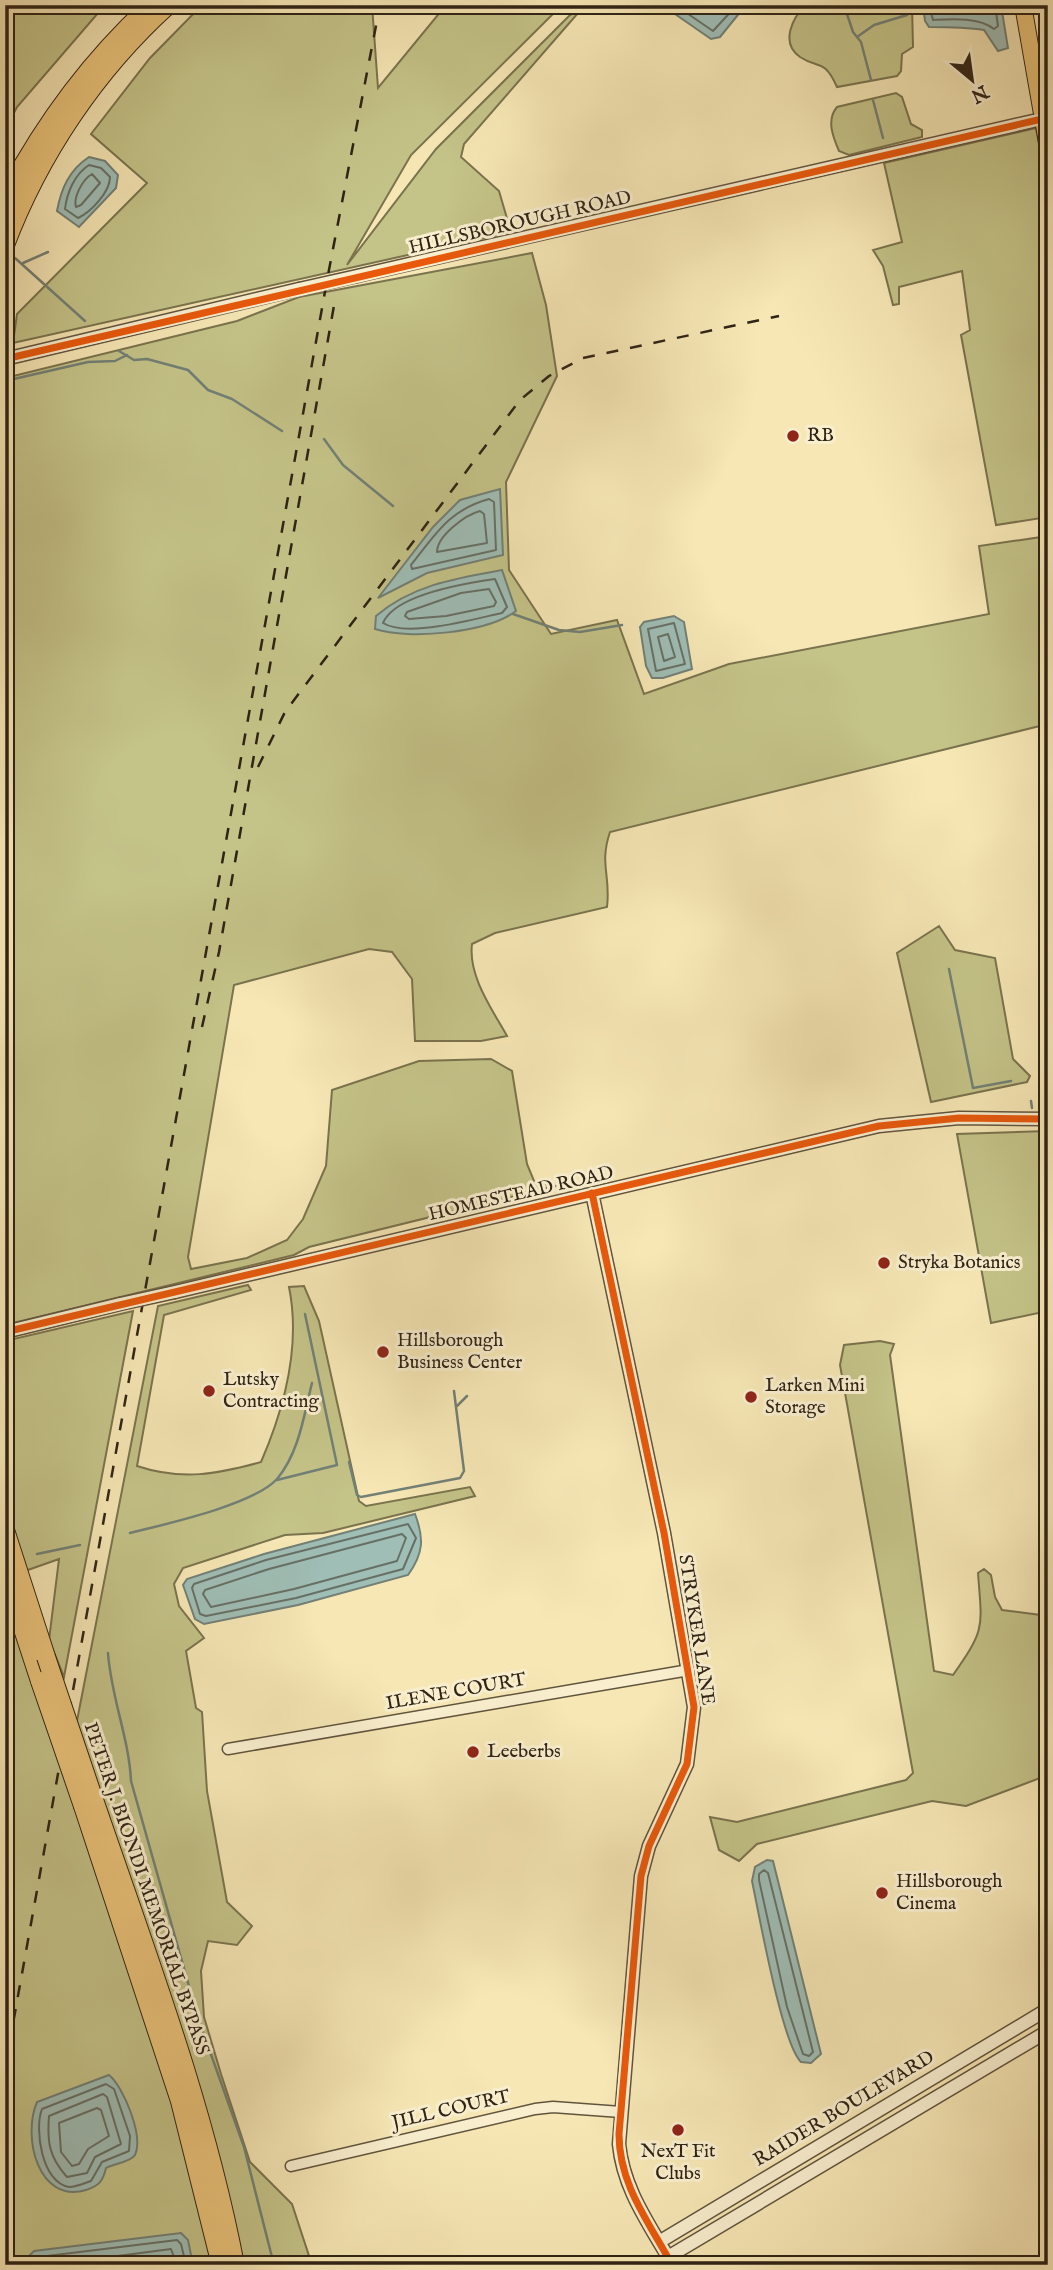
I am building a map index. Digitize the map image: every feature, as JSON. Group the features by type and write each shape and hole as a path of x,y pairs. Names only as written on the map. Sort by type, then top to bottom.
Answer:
{"highway":[{"path":"5,198 48,123 69,95 102,54 151,5"},
{"path":"5,245 28,192 75,111 121,53 168,5"},
{"name":"PETER J. BIONDI MEMORIAL BYPASS","path":"5,1530 180,2101 221,2265"},
{"name":"PETER J. BIONDI MEMORIAL BYPASS","path":"5,1574 40,1681 88,1800 185,2069 210,2159 234,2265"}],"main road":[{"path":"1023,5 1048,148"}],"street":[{"name":"HILLSBOROUGH ROAD","path":"5,359 1042,119"},
{"name":"HOMESTEAD ROAD","path":"5,1332 896,1123 959,1118 1048,1119"},
{"name":"STRYKER LANE","path":"592,1193 664,1533 694,1707 692,1744 681,1780 649,1846 641,1876 619,2144 625,2177 670,2261"},
{"name":"ILENE COURT","path":"228,1749 689,1670"},
{"name":"RAIDER BOULEVARD","path":"659,2242 1048,2009"},
{"name":"RAIDER BOULEVARD","path":"670,2261 1048,2031"},
{"name":"JILL COURT","path":"291,2166 525,2111 553,2107 621,2112"}],"shaded area":[{"path":"5,5 105,5 17,107 5,130"},
{"path":"202,5 372,5 378,88 446,5 562,5 411,155 347,265 436,149 569,16 585,5 464,144 461,157 499,191 511,232 13,343 17,314 147,183 91,134 150,58"},
{"path":"806,5 912,5 913,47 902,54 901,71 897,76 837,87 824,68 800,57 791,45 789,38 793,23"},
{"path":"896,93 902,97 911,124 922,130 922,137 849,155 839,151 831,123 837,107"},
{"path":"1036,128 1048,191 1048,517 996,525 961,335 970,330 962,271 899,287 899,304 893,305 883,266 873,250 902,242 884,163"},
{"path":"532,253 546,305 557,376 506,482 509,570 551,634 617,620 644,694 729,664 989,614 979,546 1048,536 1048,724 610,832 605,853 607,907 495,933 472,944 477,980 507,1036 481,1041 415,1041 412,979 392,952 369,949 234,985 188,1257 191,1269 247,1258 287,1240 303,1219 326,1166 332,1090 419,1061 491,1059 512,1071 527,1164 534,1181 556,1186 309,1247 294,1255 5,1325 5,378 237,321 299,297"},
{"path":"939,926 955,950 995,958 1013,1059 1030,1076 1027,1082 931,1102 897,953"},
{"path":"1048,1131 1048,1311 991,1323 957,1134"},
{"path":"248,1285 251,1290 164,1315 137,1466 153,1471 200,1474 261,1462 277,1421 288,1377 293,1332 289,1287 304,1286 319,1321 359,1501 366,1506 470,1487 475,1496 323,1533 285,1535 183,1568 174,1584 179,1606 204,1638 186,1651 196,1708 202,1712 207,1791 227,1902 252,1926 237,1945 208,1941 201,1971 204,2017 250,2162 292,2204 312,2265 5,2265 5,1600 66,1777 158,1306"},
{"path":"133,1311 64,1677 49,1640 59,1559 5,1578 5,1529 13,1525 5,1496 5,1341"},
{"path":"880,1341 894,1344 890,1355 934,1671 953,1675 976,1637 981,1617 978,1573 984,1569 991,1575 995,1597 1002,1610 1048,1616 1048,1775 966,1806 932,1801 757,1844 739,1861 719,1850 710,1817 737,1822 906,1780 913,1773 840,1365 844,1345"}],"water":[{"path":"662,5 746,5 720,37 711,39"},
{"path":"923,5 1001,5 1008,48 998,51 984,30 929,27 925,21"},
{"path":"89,157 105,161 118,175 116,188 79,227 57,211 67,181 76,168"},
{"path":"500,489 503,555 427,573 378,598 433,527 460,500"},
{"path":"502,570 516,611 503,619 468,629 427,634 375,629 376,616 390,605 420,590 452,580"},
{"path":"674,616 684,622 692,669 663,678 652,678 646,666 640,627 644,622"},
{"path":"415,1514 421,1545 417,1560 408,1575 298,1605 204,1624 195,1619 183,1585 187,1579 264,1554"},
{"path":"767,1860 773,1861 821,2054 811,2063 801,2062 786,2031 766,1948 752,1881 755,1867"},
{"path":"109,2075 120,2089 131,2112 137,2136 135,2155 106,2168 100,2182 86,2190 69,2192 56,2187 45,2178 33,2149 33,2116 37,2102"},
{"path":"181,2233 188,2240 193,2265 26,2265 26,2259 34,2251"}],"waterway":[{"path":"844,5 853,32 861,42 871,80"},
{"path":"857,37 874,25 907,15"},
{"path":"873,100 883,138"},
{"path":"23,263 48,252"},
{"path":"15,258 85,321"},
{"path":"119,351 134,360 147,359 188,370 208,390 232,399 282,431"},
{"path":"5,381 88,362 115,361 127,355"},
{"path":"324,439 343,465 393,506"},
{"path":"513,614 559,630 580,632 622,625"},
{"path":"949,969 973,1088 1011,1081"},
{"path":"1031,1101 1032,1108"},
{"path":"277,1480 337,1465 305,1314"},
{"path":"130,1533 229,1505 249,1497 277,1479 296,1446 312,1383"},
{"path":"349,1462 357,1495 361,1497 460,1478 464,1471 454,1391"},
{"path":"457,1406 467,1396"},
{"path":"37,1554 80,1545"},
{"path":"108,1653 131,1781 198,2018 244,2147 274,2265"}],"railway":[{"path":"5,2068 328,275 380,5"},
{"path":"202,1027 219,952 335,300"},
{"path":"258,767 285,712 520,400 549,376 583,358 779,316"}],"cycle path":[{"path":"5,359 1042,119"},
{"path":"5,1332 879,1126 959,1118 1048,1119"},
{"path":"592,1193 664,1533 694,1707 687,1764 649,1846 641,1876 619,2134 620,2153 630,2187 672,2265"}],"place":[{"name":"RB","path":"793,436"},
{"name":"Stryka Botanics","path":"884,1263"},
{"name":"Hillsborough Business Center","path":"383,1352"},
{"name":"Lutsky Contracting","path":"209,1391"},
{"name":"Larken Mini Storage","path":"751,1397"},
{"name":"Leeberbs","path":"473,1752"},
{"name":"Hillsborough Cinema","path":"882,1893"},
{"name":"NexT Fit Clubs","path":"678,2130"}]}
